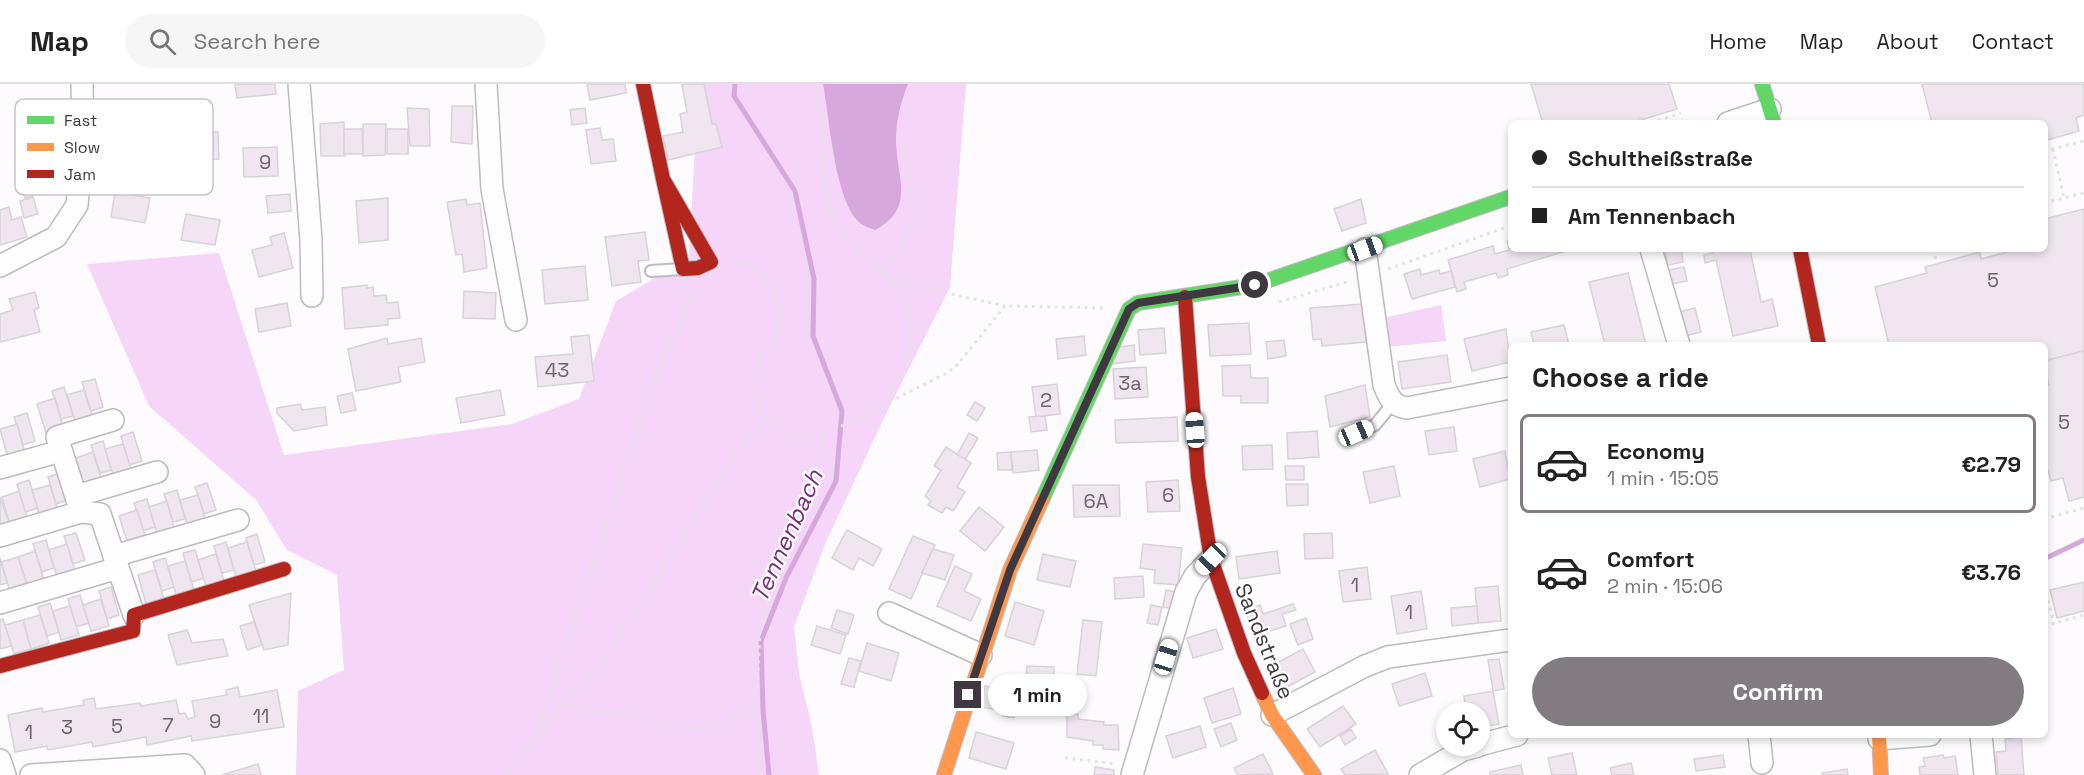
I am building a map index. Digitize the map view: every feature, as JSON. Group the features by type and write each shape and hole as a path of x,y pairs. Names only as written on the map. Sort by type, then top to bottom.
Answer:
{"street":[{"path":"82,84 82,99"},
{"path":"299,84 311,240 312,296"},
{"path":"486,84 492,189 516,320"},
{"path":"643,84 663,179 682,269 698,268 711,262 663,179"},
{"path":"1747,120 1772,116 1762,84"},
{"path":"0,266 56,237 77,205 78,195"},
{"path":"944,775 1010,570 1129,309 1138,303 1255,285 1365,249 1508,198"},
{"path":"1365,249 1384,385 1393,403 1398,407 1407,408 1508,388"},
{"path":"1652,252 1678,342"},
{"path":"1801,252 1819,342"},
{"name":"Sandstraße","path":"1185,297 1200,497 1211,559 1244,653 1272,716 1314,775"},
{"path":"0,666 133,631 134,615 100,514 78,504 57,437 113,420"},
{"path":"0,468 61,451"},
{"path":"0,536 157,472"},
{"path":"0,603 238,520"},
{"path":"1133,770 1186,591 1195,576 1211,559"},
{"path":"134,615 284,569"},
{"path":"889,613 981,655"},
{"path":"1272,716 1365,666 1388,657 1508,640"},
{"path":"1490,742 1508,737"},
{"path":"1759,738 1761,763"},
{"path":"1879,738 1881,775"},
{"path":"1981,738 1985,775"},
{"path":"1420,775 1453,756"},
{"path":"0,760 5,775"},
{"path":"31,775 185,765 194,775"}],"lane":[{"path":"651,271 682,269"},
{"path":"1356,433 1375,425 1393,403"}],"path":[{"path":"815,84 829,210 833,223 850,247 892,281 907,306 910,338 902,372 883,405"},
{"path":"1660,120 1681,113"},
{"path":"2048,150 2084,141"},
{"path":"2053,149 2064,198"},
{"path":"885,274 914,219 904,153"},
{"path":"2048,202 2084,193"},
{"path":"1934,252 1937,263"},
{"path":"536,734 656,374 711,262 727,260 748,265 764,276 777,295 780,318 772,342 756,368 754,382 758,406 765,418 784,431 799,435 824,432 854,422 947,373 957,365 1005,306"},
{"path":"892,281 1005,306 1129,309"},
{"path":"505,775 536,734 600,662 742,445 765,418"},
{"path":"761,775 754,742 760,632 776,579 810,488 824,432"},
{"path":"2048,518 2084,508"},
{"path":"2048,601 2054,624"},
{"path":"2048,625 2084,615"},
{"path":"563,704 695,728 755,714"},
{"path":"1065,759 1133,770"}],"shaded area":[{"path":"690,84 966,84 950,287 884,418 826,542 794,627 799,674 812,727 819,775 296,775 298,691 344,670 337,575 287,550 256,500 149,406 87,264 219,253 284,455 512,424 579,399 616,301 689,258 695,147"},
{"path":"823,84 908,84 899,111 896,132 900,202 896,212 888,221 875,230 859,222 844,195 834,157"},
{"path":"1441,305 1446,341 1387,347 1383,318"}],"building":[{"path":"235,84 275,84 276,94 237,98"},
{"path":"587,84 625,84 626,93 590,100"},
{"path":"682,84 704,84 712,124 716,124 722,147 668,160 663,136 683,132 680,114 687,112"},
{"path":"1531,84 1669,84 1677,109 1641,120 1542,120"},
{"path":"1922,84 2084,84 2084,115 2076,118 2079,131 2048,140 2048,120 1931,120"},
{"path":"452,106 473,106 472,144 451,142"},
{"path":"407,108 429,109 430,146 410,146"},
{"path":"585,108 587,123 572,125 570,110"},
{"path":"344,122 345,156 321,156 320,124"},
{"path":"363,124 386,124 385,155 363,156"},
{"path":"600,128 602,140 613,139 616,161 591,164 586,130"},
{"path":"344,129 362,129 363,154 344,154"},
{"path":"387,129 408,129 408,154 387,154"},
{"path":"213,132 218,132 219,159 213,159"},
{"path":"277,147 278,176 244,177 243,148"},
{"path":"290,194 291,211 268,213 266,196"},
{"path":"115,195 150,198 145,223 111,217"},
{"path":"33,197 38,214 24,218 20,201"},
{"path":"388,198 388,240 359,243 356,201"},
{"path":"466,199 467,205 480,203 487,268 464,272 462,254 456,255 447,202"},
{"path":"1361,199 1366,223 1342,231 1334,209"},
{"path":"9,207 12,220 21,217 27,237 0,245 0,210"},
{"path":"2084,209 2084,351 2048,360 2048,342 1888,342 1875,287 1927,273 1925,267 1980,252 1981,259 2007,252 2048,252 2048,218"},
{"path":"186,214 220,220 215,245 181,240"},
{"path":"645,232 649,260 638,261 641,282 612,286 605,237"},
{"path":"284,233 293,268 259,277 252,250 272,245 270,237"},
{"path":"1493,246 1495,254 1508,250 1562,252 1507,269 1508,275 1498,278 1496,273 1464,282 1466,289 1457,292 1448,260"},
{"path":"1666,252 1681,252 1683,262 1668,265"},
{"path":"1751,252 1761,302 1772,299 1778,326 1733,336 1716,260 1705,263 1704,255"},
{"path":"585,266 588,300 545,304 542,270"},
{"path":"1684,267 1687,281 1671,284 1668,270"},
{"path":"1420,269 1421,275 1439,270 1440,274 1451,271 1455,287 1412,299 1404,274"},
{"path":"1628,273 1645,342 1604,342 1589,282"},
{"path":"367,285 367,288 373,287 374,296 386,295 387,303 398,302 400,318 388,319 388,325 345,329 342,288"},
{"path":"464,291 496,293 495,319 463,318"},
{"path":"35,292 39,308 34,310 40,332 0,342 0,314 13,310 9,299"},
{"path":"287,303 291,326 259,332 255,309"},
{"path":"1363,304 1366,342 1322,346 1321,339 1313,340 1310,308"},
{"path":"1695,308 1701,332 1685,336 1679,312"},
{"path":"1249,323 1251,354 1210,356 1208,325"},
{"path":"1564,325 1568,342 1533,342 1531,332"},
{"path":"1164,328 1166,353 1140,355 1138,330"},
{"path":"1506,329 1508,362 1472,371 1464,339"},
{"path":"589,335 594,381 538,387 535,357 573,354 571,337"},
{"path":"1084,336 1086,355 1058,359 1056,339"},
{"path":"387,338 388,344 421,338 425,362 398,367 401,382 356,391 348,349"},
{"path":"1284,340 1286,356 1268,359 1266,342"},
{"path":"1134,345 1135,361 1111,364 1119,347"},
{"path":"2084,351 2084,497 2069,501 2063,478 2051,481 2048,471 2048,360"},
{"path":"1447,355 1451,382 1402,389 1398,362"},
{"path":"1250,365 1251,378 1268,378 1268,403 1241,403 1241,396 1223,396 1222,366"},
{"path":"1146,367 1148,397 1115,399 1113,369"},
{"path":"95,379 103,407 91,411 82,382"},
{"path":"1057,384 1060,414 1036,417 1032,387"},
{"path":"1365,385 1370,417 1330,427 1325,396"},
{"path":"64,387 73,416 61,419 52,391"},
{"path":"84,390 93,419 76,424 67,395"},
{"path":"500,390 505,415 461,423 456,398"},
{"path":"352,393 356,410 341,413 337,396"},
{"path":"55,398 63,427 46,433 37,404"},
{"path":"975,402 985,408 977,421 967,415"},
{"path":"300,404 302,410 325,407 327,425 294,431 277,413 277,408"},
{"path":"27,413 35,441 23,445 14,417"},
{"path":"1045,416 1047,430 1031,432 1029,417"},
{"path":"1177,417 1178,441 1116,443 1115,420"},
{"path":"17,424 25,453 8,458 0,429"},
{"path":"1454,427 1457,451 1429,455 1425,431"},
{"path":"1317,431 1319,457 1288,459 1287,433"},
{"path":"133,432 142,461 129,465 121,436"},
{"path":"969,433 978,438 965,460 957,455"},
{"path":"103,441 112,470 100,473 91,445"},
{"path":"123,444 132,472 114,478 105,449"},
{"path":"1272,445 1273,469 1243,470 1242,446"},
{"path":"946,447 971,463 957,487 965,492 953,511 946,507 942,513 928,505 931,501 925,496 941,470 934,466"},
{"path":"1037,450 1039,470 1013,473 1011,452"},
{"path":"1505,451 1508,480 1480,487 1473,459"},
{"path":"93,452 102,481 84,487 76,458"},
{"path":"1011,452 1012,470 998,470 997,453"},
{"path":"1285,466 1304,466 1304,480 1286,480"},
{"path":"1394,466 1400,496 1370,503 1363,472"},
{"path":"60,473 68,500 56,504 48,477"},
{"path":"29,480 38,508 25,512 17,484"},
{"path":"1178,480 1180,511 1148,512 1146,482"},
{"path":"207,483 216,510 204,514 195,487"},
{"path":"1286,484 1308,484 1308,505 1287,506"},
{"path":"50,485 58,511 40,517 32,490"},
{"path":"1073,485 1119,485 1120,516 1074,517"},
{"path":"177,490 185,519 173,522 164,494"},
{"path":"19,491 28,520 10,526 2,497"},
{"path":"198,495 206,521 188,527 180,500"},
{"path":"0,497 10,526 0,529"},
{"path":"147,499 155,527 143,531 134,503"},
{"path":"167,501 175,531 158,536 149,507"},
{"path":"979,507 1004,527 985,551 960,531"},
{"path":"137,510 146,539 128,544 119,516"},
{"path":"847,530 882,549 873,566 859,558 853,570 832,558"},
{"path":"76,533 85,560 73,564 64,536"},
{"path":"1332,533 1333,558 1305,559 1304,534"},
{"path":"257,534 265,562 254,565 246,538"},
{"path":"913,536 935,545 911,599 889,589"},
{"path":"46,540 54,568 42,572 33,544"},
{"path":"226,542 234,570 222,573 214,546"},
{"path":"247,542 256,571 236,577 228,548"},
{"path":"67,544 75,571 57,577 49,550"},
{"path":"1143,544 1182,548 1178,585 1154,583 1155,570 1140,568"},
{"path":"933,549 954,555 945,580 922,573"},
{"path":"195,550 204,578 191,582 183,553"},
{"path":"35,551 44,580 27,585 18,557"},
{"path":"1277,551 1280,573 1239,579 1236,557"},
{"path":"216,554 224,581 206,586 198,560"},
{"path":"1043,554 1076,561 1070,587 1037,580"},
{"path":"18,557 27,585 10,591 1,562"},
{"path":"0,558 7,583 0,585"},
{"path":"165,558 174,587 162,591 153,562"},
{"path":"185,561 194,590 176,595 168,566"},
{"path":"955,566 972,574 964,591 981,599 971,621 937,606"},
{"path":"1367,567 1371,599 1343,602 1339,571"},
{"path":"155,570 164,599 146,604 138,575"},
{"path":"1143,576 1144,597 1115,599 1114,578"},
{"path":"2084,582 2084,611 2057,618 2050,590"},
{"path":"1498,586 1501,621 1478,623 1475,588"},
{"path":"111,587 119,615 107,619 99,591"},
{"path":"1166,590 1177,592 1174,609 1163,607"},
{"path":"1421,591 1427,629 1397,634 1391,596"},
{"path":"291,593 288,645 264,650 249,605"},
{"path":"80,595 89,623 76,627 68,599"},
{"path":"101,599 109,626 91,631 83,605"},
{"path":"1015,602 1044,611 1034,645 1005,636"},
{"path":"50,603 59,632 47,636 38,607"},
{"path":"1293,604 1296,610 1282,614 1286,626 1254,636 1245,610 1260,605 1263,614"},
{"path":"1151,605 1162,607 1158,625 1147,623"},
{"path":"70,606 79,635 61,640 53,611"},
{"path":"1477,606 1478,623 1452,626 1451,608"},
{"path":"837,610 854,615 848,634 831,628"},
{"path":"40,615 49,643 31,649 23,620"},
{"path":"1306,618 1313,639 1298,645 1290,624"},
{"path":"3,619 12,646 0,649 0,620"},
{"path":"23,620 31,649 14,654 5,625"},
{"path":"1083,620 1102,622 1096,676 1077,674"},
{"path":"254,622 262,645 247,650 240,626"},
{"path":"817,626 846,635 840,654 811,645"},
{"path":"1216,629 1223,649 1193,658 1187,638"},
{"path":"187,630 192,643 223,639 228,656 177,665 168,635"},
{"path":"867,643 899,653 891,681 859,671"},
{"path":"1303,649 1315,672 1287,687 1275,664"},
{"path":"849,658 861,661 854,687 841,684"},
{"path":"1499,659 1504,689 1493,691 1488,660"},
{"path":"1027,666 1054,667 1053,694 1025,692"},
{"path":"1425,673 1432,696 1399,706 1392,684"},
{"path":"985,686 1013,691 1010,710 1016,711 1014,718 1003,716 1003,711 981,707"},
{"path":"238,687 240,697 277,690 284,727 192,741 191,736 147,745 146,737 93,747 92,742 48,750 47,746 15,752 8,715 42,708 43,712 84,705 83,700 94,698 96,709 140,703 141,706 176,700 179,714 185,713 188,719 195,717 192,701 227,695 226,690"},
{"path":"1233,688 1241,714 1212,723 1204,698"},
{"path":"1493,691 1499,724 1490,725 1490,702 1465,702 1464,696"},
{"path":"1343,706 1356,724 1320,747 1307,729"},
{"path":"1067,713 1078,714 1078,719 1104,722 1104,725 1118,725 1119,750 1103,749 1103,745 1093,745 1093,741 1067,737"},
{"path":"1231,723 1237,740 1221,747 1214,729"},
{"path":"1200,726 1206,747 1173,758 1166,736"},
{"path":"1351,729 1356,738 1345,745 1340,736"},
{"path":"976,732 1014,743 1006,769 969,758"},
{"path":"2021,738 2024,775 1998,775 1996,752 2006,751 2005,739"},
{"path":"1375,750 1388,774 1345,775 1341,769"},
{"path":"1572,753 1577,775 1552,775 1548,758"},
{"path":"1263,754 1273,774 1238,775 1234,768"},
{"path":"1723,755 1725,767 1696,771 1694,759"},
{"path":"1943,755 1944,758 1955,756 1958,775 1920,775 1919,767 1925,766 1923,758"},
{"path":"1631,763 1634,775 1612,775 1610,768"},
{"path":"258,764 261,775 222,775"},
{"path":"1521,765 1523,775 1490,775 1490,772"},
{"path":"1095,767 1114,770 1114,775 1094,775"},
{"path":"1847,769 1848,775 1823,775 1822,773"}],"waterway":[{"name":"Tennenbach","path":"735,84 734,96 795,191 814,279 813,336 842,411 836,481 786,578 761,641 763,710 769,775"},
{"path":"2048,557 2084,540"}],"traffic: fast":[{"path":"1762,84 1773,120"},
{"path":"1042,500 1129,309 1138,303 1255,285 1508,198"}],"traffic: slow":[{"path":"944,775 1010,570 1042,500"},
{"path":"1262,693 1272,715 1314,775"},
{"path":"1879,738 1881,775"}],"traffic: jam":[{"path":"643,84 663,179 711,262 698,268 683,269 663,179"},
{"path":"1801,252 1818,342"},
{"path":"1185,297 1198,477 1211,559 1244,653 1262,693"},
{"path":"0,666 133,631 134,615 284,569"}],"route":[{"path":"968,695 1010,570 1129,309 1138,303 1255,285"}]}
